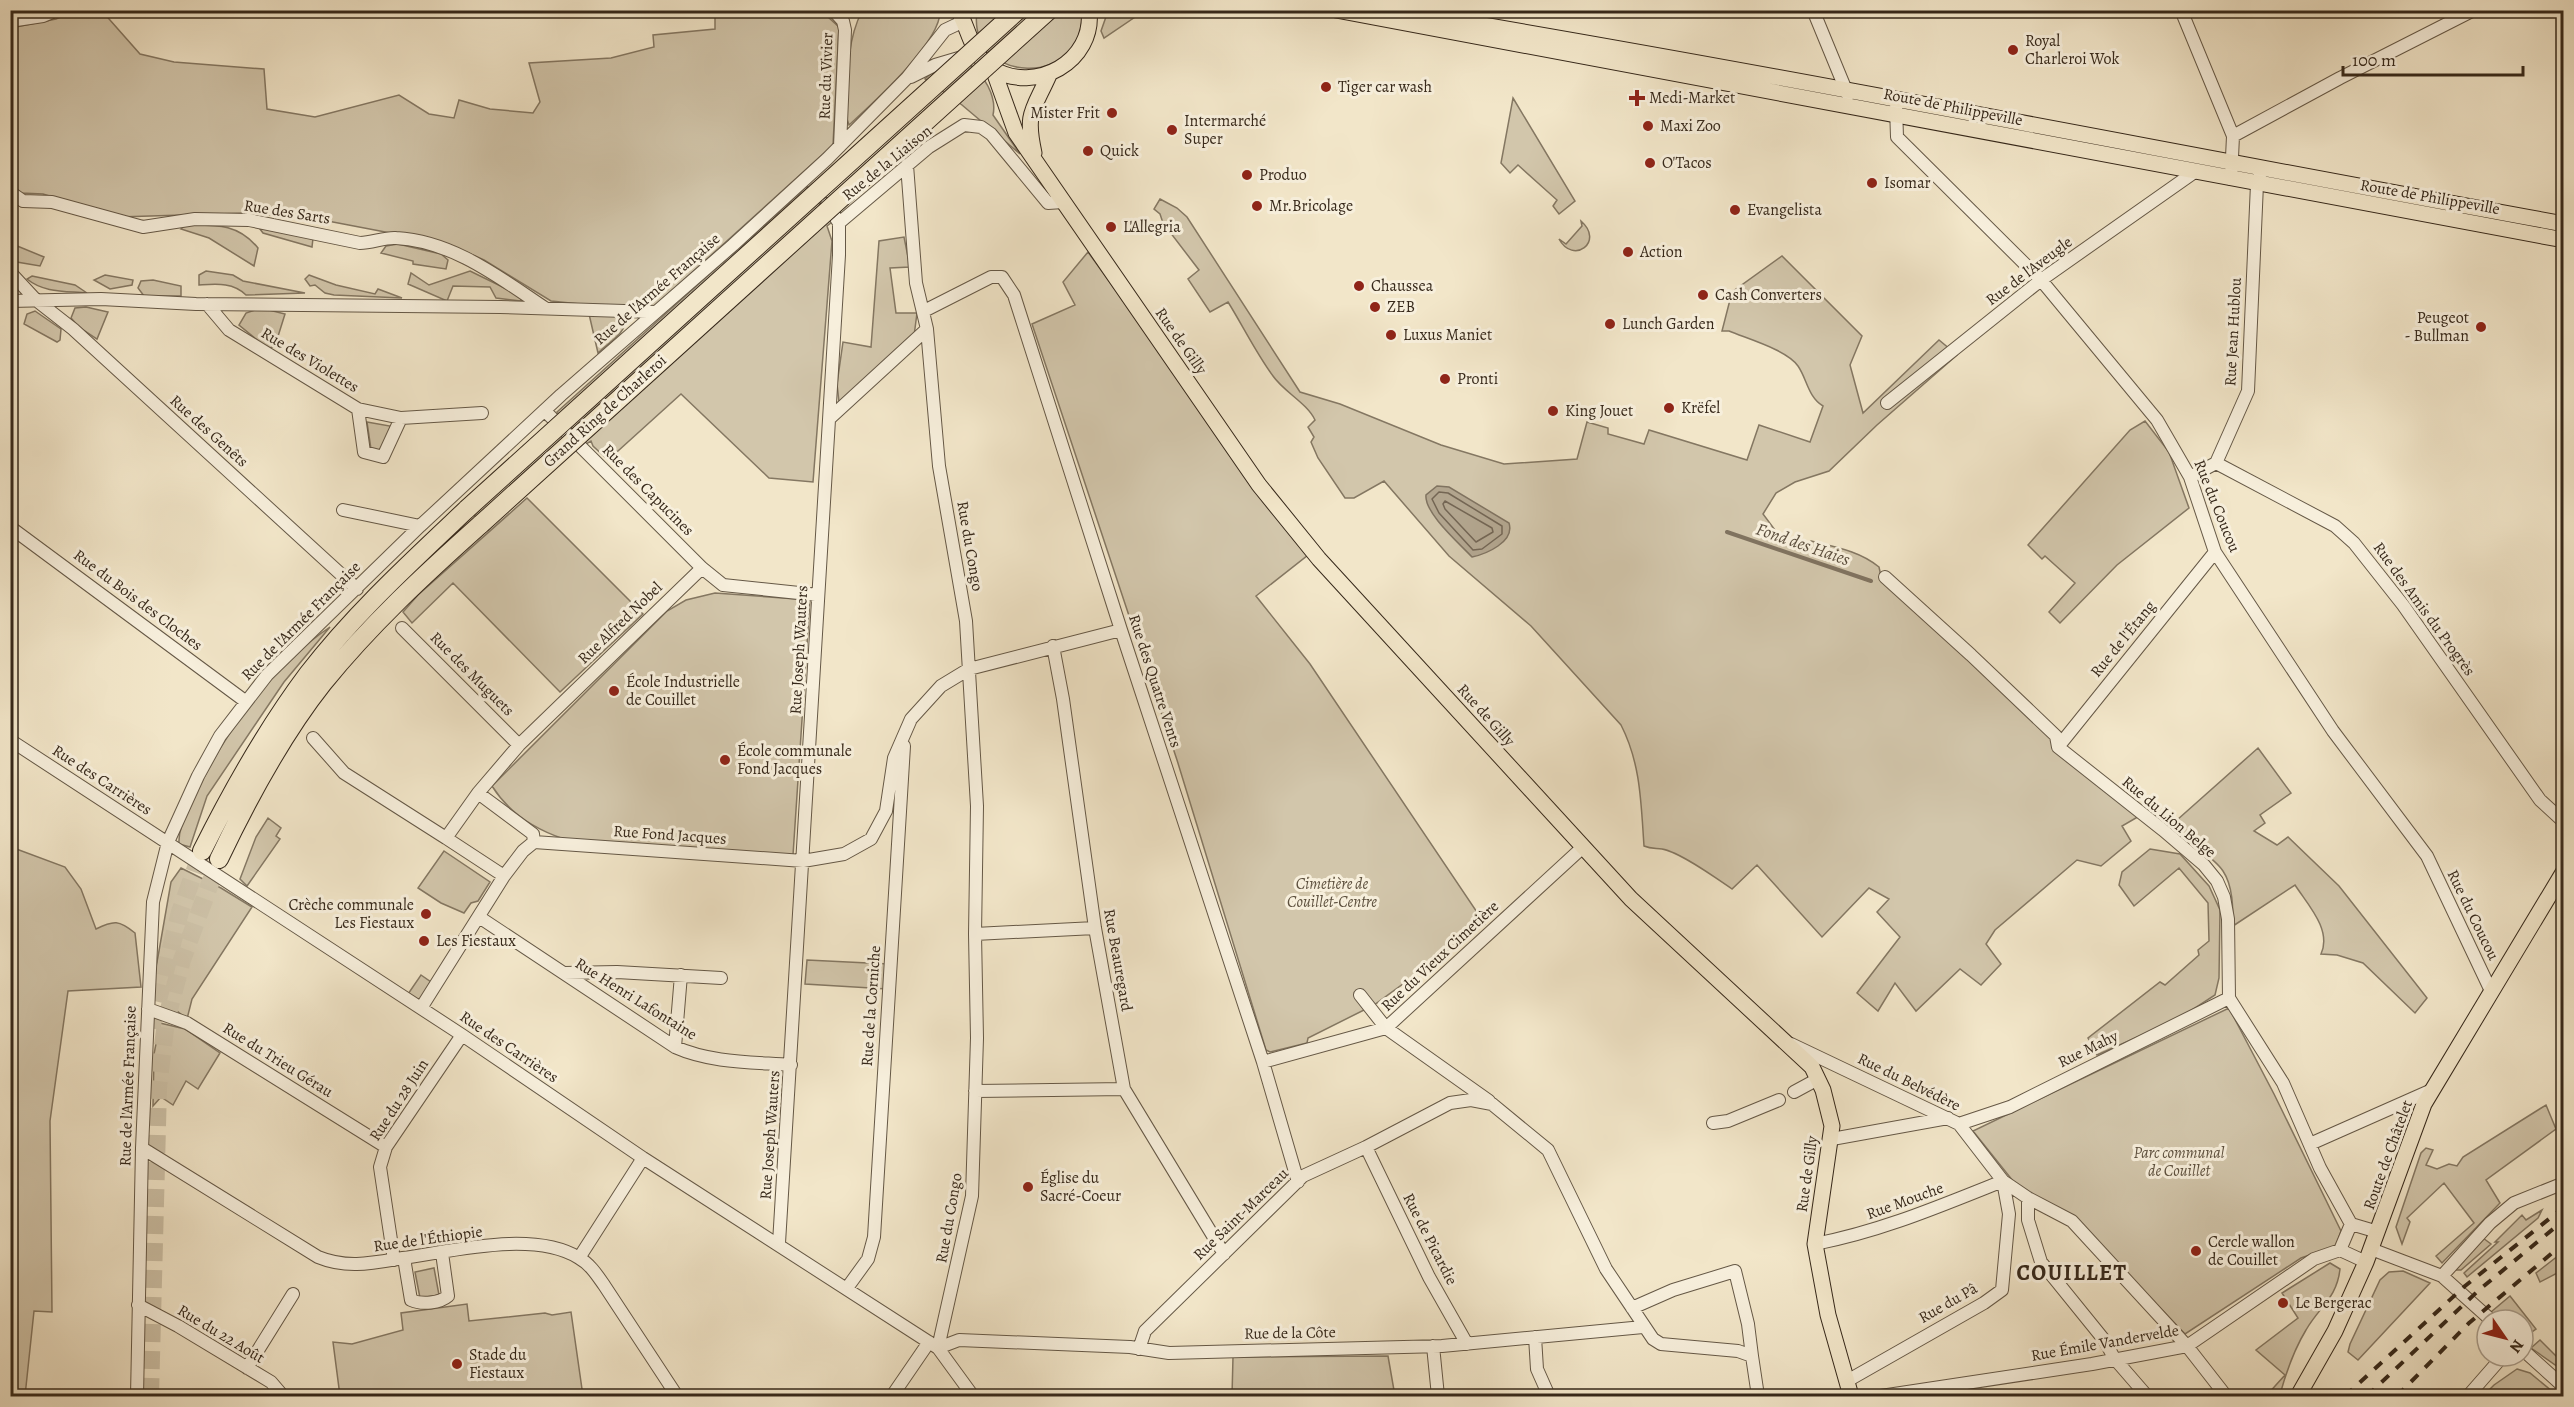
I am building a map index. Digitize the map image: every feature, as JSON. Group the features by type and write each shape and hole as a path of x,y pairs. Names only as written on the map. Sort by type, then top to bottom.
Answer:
{"highway":[{"name":"Grand Ring de Charleroi","path":"202,851 262,740 309,673 369,604 467,509 1018,10"},
{"name":"Grand Ring de Charleroi","path":"219,859 243,809 277,750 323,684 382,617 480,524 1048,10"}],"main road":[{"name":"Route de Philippeville","path":"1336,10 1850,106 1896,107 2260,176 2564,224"},
{"name":"Route de Philippeville","path":"1394,10 1666,56 1847,90 1896,107 2196,171 2232,171"},
{"path":"962,14 968,37 975,51 993,69 1011,76 1030,79 1049,75 1079,52 1087,35 1091,12"},
{"name":"Rue de Gilly","path":"993,69 1016,133 1266,493 1319,560 1631,899 1812,1067 1823,1090 1832,1126 1832,1139 1815,1244 1828,1315 1851,1396"},
{"path":"1035,159 1028,127 1030,113 1049,75"},
{"name":"Route de Philippeville","path":"2260,176 2564,240"},
{"name":"Route de Châtelet","path":"2298,1396 2335,1331 2369,1255 2424,1104 2564,871"}],"street":[{"path":"10,21 43,16 57,10"},
{"name":"Rue du Vivier","path":"833,10 843,21 844,30 840,146"},
{"path":"1813,10 1847,90 1850,106"},
{"path":"2181,10 2233,136 2232,171"},
{"path":"2233,136 2350,72 2474,10"},
{"name":"Rue de l'Armée Française","path":"137,1396 142,1148 153,902 168,842 219,736 267,675 420,526 840,146 907,78 945,30 962,14"},
{"name":"Rue de l'Armée Française","path":"907,78 975,51"},
{"name":"Rue du Coucou","path":"1896,107 1897,137 2041,280 2157,420 2190,477 2215,552 2333,731 2427,856 2491,991"},
{"name":"Rue de la Liaison","path":"840,223 928,147 964,125 974,124 991,134 1048,203 1063,202"},
{"name":"Rue du Congo","path":"907,165 915,283 927,329 939,466 966,621 977,806 975,934 977,1038 972,1196 934,1345"},
{"name":"Rue de l'Aveugle","path":"1887,403 2041,280 2196,171"},
{"path":"808,176 840,223"},
{"name":"Rue Jean Hublou","path":"2216,463 2248,391 2260,176"},
{"name":"Rue des Sarts","path":"10,192 23,201 52,202 143,227 195,219 249,220 360,243 374,243 394,237 427,244 475,261 546,309"},
{"name":"Rue Joseph Wauters","path":"779,1243 840,223"},
{"name":"Rue des Genêts","path":"10,272 36,300 73,329 357,589"},
{"name":"Rue des Quatre Vents","path":"924,311 991,277 1002,277 1014,295 1263,1062 1298,1182"},
{"path":"10,301 101,299 207,304 655,312"},
{"name":"Rue des Violettes","path":"207,304 229,330 358,409 401,418 482,413"},
{"path":"830,418 927,329"},
{"path":"358,409 364,452 383,457 401,418"},
{"name":"Rue des Capucines","path":"545,411 702,568"},
{"path":"2190,477 2216,463"},
{"name":"Rue des Amis du Progrès","path":"2216,463 2335,526 2354,543 2403,605 2540,800 2564,822"},
{"path":"343,510 420,526"},
{"name":"Rue du Bois des Cloches","path":"10,527 245,701"},
{"name":"Rue de l'Étang","path":"2058,747 2215,552"},
{"path":"702,568 723,585 818,595"},
{"name":"Rue Alfred Nobel","path":"446,838 478,793 519,745 702,568"},
{"name":"Rue du Lion Belge","path":"1885,577 2055,736 2058,747 2204,865 2217,881 2224,897 2228,919 2229,998"},
{"name":"Rue des Muguets","path":"402,628 519,745"},
{"path":"911,719 941,686 969,669 1121,630"},
{"name":"Rue Beauregard","path":"1053,646 1063,699 1095,928 1124,1089 1224,1254"},
{"name":"Rue Fond Jacques","path":"534,842 803,861 844,854 871,839 886,811 894,758 911,719"},
{"name":"Rue de la Corniche","path":"847,1288 868,1259 874,1238 903,750 911,719"},
{"path":"313,738 345,772 504,876"},
{"name":"Rue des Carrières","path":"10,740 462,1035 643,1158 779,1243 934,1345 973,1396"},
{"path":"421,1008 504,876 523,851 534,842 533,834 478,793"},
{"name":"Rue du Vieux Cimetière","path":"1263,1062 1386,1028 1583,847"},
{"name":"Rue Henri Lafontaine","path":"479,917 675,1047 694,1056 791,1065"},
{"path":"975,934 1095,928"},
{"path":"564,973 617,972 721,978"},
{"path":"675,1047 681,975"},
{"path":"1360,995 1386,1028 1492,1104 1548,1150 1606,1269 1653,1339 1661,1344 1738,1351 1752,1356"},
{"path":"2229,998 2283,1083 2320,1168 2351,1224 2378,1232"},
{"name":"Rue Mahy","path":"1832,1139 1954,1121 2010,1107 2229,998"},
{"name":"Rue du Trieu Gérau","path":"148,1009 187,1023 386,1147"},
{"name":"Rue du 28 Juin","path":"442,1253 448,1296 440,1300 418,1302 411,1300 399,1259 380,1167 386,1147 462,1035"},
{"name":"Rue du Belvédère","path":"1785,1041 1954,1121 2003,1181 2028,1198 2072,1221 2187,1346 2226,1396"},
{"path":"1794,1092 1818,1079"},
{"path":"975,1091 1124,1089"},
{"path":"2310,1144 2432,1090"},
{"name":"Rue Saint-Marceau","path":"1139,1348 1145,1331 1303,1176 1366,1147 1450,1102 1471,1100 1492,1104"},
{"path":"1713,1123 1728,1120 1779,1100"},
{"name":"Rue de Picardie","path":"1366,1147 1429,1277 1467,1344"},
{"name":"Rue de l'Éthiopie","path":"142,1148 318,1257 333,1264 350,1265 508,1244 551,1246 579,1258 593,1270 604,1285 676,1396"},
{"path":"579,1258 643,1158"},
{"name":"Rue Mouche","path":"1815,1244 1854,1237 1893,1225 2003,1181"},
{"name":"Rue du Pâ","path":"1847,1381 1984,1303 2002,1290 2009,1214 2003,1181"},
{"path":"2442,1276 2490,1223 2514,1203 2564,1183"},
{"path":"2028,1198 2028,1220 2041,1262 2105,1341 2114,1358 2147,1396"},
{"path":"2351,1224 2340,1251 2369,1255 2442,1276 2478,1308"},
{"name":"Rue Émile Vandervelde","path":"1889,1396 2187,1346 2314,1259 2340,1251"},
{"path":"1632,1308 1673,1290 1735,1271 1748,1324 1758,1396"},
{"path":"247,1368 293,1294"},
{"name":"Rue du 22 Août","path":"138,1305 178,1326 271,1382 283,1396"},
{"name":"Rue de la Côte","path":"934,1345 959,1340 1139,1348 1169,1353 1433,1346 1643,1327"},
{"path":"1535,1337 1537,1369 1549,1396"},
{"path":"892,1396 934,1345"},
{"path":"1433,1346 1438,1396"},
{"path":"2535,1361 2564,1387"},
{"path":"2468,1396 2492,1368"}],"green space":[{"path":"1082,10 1078,36 1066,55 1048,65 1027,68 1007,64 990,53 979,35 977,11"},
{"path":"1108,10 1144,11 1104,38 1101,31"},
{"path":"74,11 102,11 140,54 174,62 264,69 267,109 315,117 399,95 429,114 454,118 459,100 490,109 533,113 540,102 529,63 611,58 654,47 653,35 715,29 715,11 766,11 779,15 782,11 826,11 827,16 839,27 833,145 655,306 599,306 551,301 484,260 448,244 312,218 248,213 118,217 43,194 21,193 11,184 11,28 56,19"},
{"path":"862,11 871,11 870,15 891,14 892,11 940,11 930,39 918,55 889,87 849,125 847,119 848,63 853,37"},
{"path":"949,56 967,63 984,79 993,101 993,115 1020,154 962,105 925,79"},
{"path":"1513,98 1575,201 1559,214 1553,206 1557,200 1518,165 1510,173 1501,163"},
{"path":"807,186 832,222 827,226 832,241 813,482 769,478 681,394 608,460 593,446 591,441 586,444 557,412"},
{"path":"1160,199 1177,208 1187,217 1300,392 1340,404 1441,445 1504,464 1577,459 1587,422 1608,428 1608,434 1644,444 1649,430 1747,460 1759,425 1810,442 1823,406 1814,398 1798,366 1793,360 1776,350 1729,331 1722,331 1732,292 1782,256 1862,336 1850,365 1863,413 1939,340 1957,355 1877,425 1829,471 1795,482 1776,493 1763,514 1781,538 1803,546 1811,541 1847,550 1879,567 1882,581 2141,815 2122,826 2131,841 2101,866 2077,860 1995,930 1986,944 2001,964 1981,985 1960,969 1916,1011 1895,983 1878,1011 1857,993 1900,937 1877,912 1889,899 1869,888 1822,937 1757,865 1732,889 1698,866 1670,851 1644,846 1636,769 1633,754 1621,725 1531,626 1449,556 1384,481 1354,498 1345,498 1318,458 1311,442 1314,437 1308,427 1315,420 1311,414 1273,376 1228,302 1210,312 1188,279 1199,270 1163,223 1160,214 1154,209"},
{"path":"1581,221 1588,229 1590,236 1588,243 1584,248 1578,250 1565,247 1559,239 1566,244 1582,226"},
{"path":"186,225 225,227 242,234 258,248 254,266 209,238 181,229"},
{"path":"267,228 313,238 312,247 263,233 260,229"},
{"path":"904,237 910,267 890,268 896,313 917,313 914,336 846,400 839,402 837,384 843,342 871,347 879,241"},
{"path":"10,243 44,257 40,266 11,261"},
{"path":"398,244 441,254 448,260 446,269 413,264 413,261 381,253 386,246"},
{"name":"Cimetière de Couillet-Centre","path":"1088,252 1308,555 1256,596 1310,664 1485,924 1374,1005 1308,1038 1307,1043 1270,1052 1266,1050 1177,760 1032,324 1075,305 1063,282"},
{"path":"206,271 233,275 243,281 305,293 246,295 230,286 199,285 199,275"},
{"path":"470,271 521,296 521,301 496,298 490,287 453,286 447,301 408,284 411,273 429,285"},
{"path":"105,275 133,280 132,285 110,289 94,280"},
{"path":"309,275 336,285 375,294 378,289 402,298 325,293 315,285 310,286 305,279"},
{"path":"32,276 75,285 87,293 41,287 27,279"},
{"path":"153,280 181,286 181,296 144,296 138,288 141,281"},
{"path":"86,307 108,312 97,339 79,327 71,318 75,308"},
{"path":"261,308 285,314 275,346 268,349 239,325 246,313"},
{"path":"35,311 61,329 60,340 57,342 24,324 27,314"},
{"path":"589,314 626,317 624,328 598,353"},
{"path":"2145,421 2169,452 2189,508 2117,565 2060,623 2049,612 2075,583 2045,556 2042,559 2028,545 2130,430"},
{"path":"367,422 390,426 389,437 382,454 371,449"},
{"path":"527,498 643,614 560,692 453,583 412,623 403,612 418,595"},
{"path":"715,593 810,600 793,855 564,839 542,830 514,812 492,786 667,611 686,600"},
{"path":"330,627 284,682 207,796 190,847 179,844 186,815 202,781 232,731 249,707 288,662"},
{"path":"2258,748 2291,793 2260,815 2265,823 2254,831 2277,845 2288,837 2339,886 2427,998 2415,1013 2363,963 2337,955 2321,954 2324,945 2321,927 2312,909 2295,885 2233,926 2231,890 2223,871 2198,848 2168,828"},
{"path":"268,818 281,828 276,836 280,839 247,886 240,879 256,837"},
{"path":"11,847 65,867 81,889 96,929 116,923 135,933 141,987 68,991 50,1121 52,1312 34,1311 25,1396 10,1396"},
{"path":"2150,849 2180,854 2209,886 2220,910 2219,978 2215,995 2178,1019 2097,1055 2088,1038 2160,982 2165,985 2199,955 2198,950 2209,941 2208,903 2179,868 2134,906 2119,885 2122,872"},
{"path":"444,851 490,882 478,901 471,903 464,913 441,903 418,888"},
{"path":"181,868 252,907 192,999 187,1019 152,991 171,882"},
{"path":"807,960 888,964 887,989 805,984"},
{"path":"421,975 431,982 419,1001 408,994"},
{"name":"Parc communal de Couillet","path":"2229,1008 2341,1231 2336,1246 2301,1258 2185,1334 2072,1216 2044,1202 2013,1181 1973,1131"},
{"path":"160,1023 185,1029 220,1053 198,1089 186,1081 173,1105 161,1097 153,1106 154,1054"},
{"path":"2546,1105 2556,1129 2486,1180 2500,1203 2442,1263 2436,1256 2474,1223 2444,1183 2407,1218 2410,1222 2402,1244 2396,1227 2421,1153 2426,1148 2433,1150 2426,1165 2437,1169 2449,1164 2457,1166 2463,1157"},
{"path":"2542,1210 2538,1218 2467,1277 2464,1273 2498,1242 2495,1242 2522,1215 2526,1220"},
{"path":"2483,1238 2491,1244 2461,1270 2454,1270"},
{"path":"2563,1252 2563,1270 2540,1282 2536,1273"},
{"path":"2330,1263 2340,1269 2335,1288 2302,1337 2281,1391 2275,1396 2266,1396 2285,1375 2256,1350 2298,1318 2282,1293"},
{"path":"434,1268 439,1295 420,1298 415,1272"},
{"path":"2403,1271 2430,1283 2358,1360 2348,1352 2350,1344 2380,1280 2389,1272"},
{"path":"2510,1296 2519,1308 2496,1308"},
{"name":"Stade du Fiestaux","path":"467,1304 469,1321 571,1312 583,1396 340,1396 333,1342 352,1344 403,1330 401,1313"},
{"path":"2540,1340 2561,1361 2561,1369 2535,1351 2535,1344"},
{"path":"1388,1356 1395,1396 1232,1396 1233,1357"},
{"path":"2517,1369 2530,1373 2558,1396 2483,1396"}],"water":[{"path":"1437,486 1449,487 1509,523 1508,536 1498,546 1472,557 1444,528 1427,502 1426,495"}],"waterway":[{"name":"Fond des Haies","path":"1727,532 1871,581"}],"tunnel":[{"path":"151,1028 180,912 202,851"},
{"path":"150,1396 158,1088 166,1021 182,960 219,859"}],"railway":[{"path":"2345,1396 2465,1286 2564,1207"},
{"path":"2367,1396 2479,1290 2564,1220"},
{"path":"2397,1396 2469,1323 2564,1243"}],"place":[{"name":"Royal Charleroi Wok","path":"2013,50"},
{"name":"Tiger car wash","path":"1326,87"},
{"name":"Medi-Market","path":"1637,98"},
{"name":"Mister Frit","path":"1112,113"},
{"name":"Maxi Zoo","path":"1648,126"},
{"name":"Intermarché Super","path":"1172,130"},
{"name":"Quick","path":"1088,151"},
{"name":"O'Tacos","path":"1650,163"},
{"name":"Produo","path":"1247,175"},
{"name":"Isomar","path":"1872,183"},
{"name":"Mr.Bricolage","path":"1257,206"},
{"name":"Evangelista","path":"1735,210"},
{"name":"L'Allegria","path":"1111,227"},
{"name":"Action","path":"1628,252"},
{"name":"Chaussea","path":"1359,286"},
{"name":"Cash Converters","path":"1703,295"},
{"name":"ZEB","path":"1375,307"},
{"name":"Lunch Garden","path":"1610,324"},
{"name":"Peugeot - Bullman","path":"2481,327"},
{"name":"Luxus Maniet","path":"1391,335"},
{"name":"Pronti","path":"1445,379"},
{"name":"Krëfel","path":"1669,408"},
{"name":"King Jouet","path":"1553,411"},
{"name":"École Industrielle de Couillet","path":"614,691"},
{"name":"École communale Fond Jacques","path":"725,760"},
{"name":"Crèche communale Les Fiestaux","path":"426,914"},
{"name":"Les Fiestaux","path":"424,941"},
{"name":"Église du Sacré-Coeur","path":"1028,1187"},
{"name":"Cercle wallon de Couillet","path":"2196,1251"},
{"name":"Le Bergerac","path":"2283,1303"},
{"name":"Stade du Fiestaux","path":"457,1364"}],"district":[{"name":"COUILLET","path":"2072,1273"}]}
